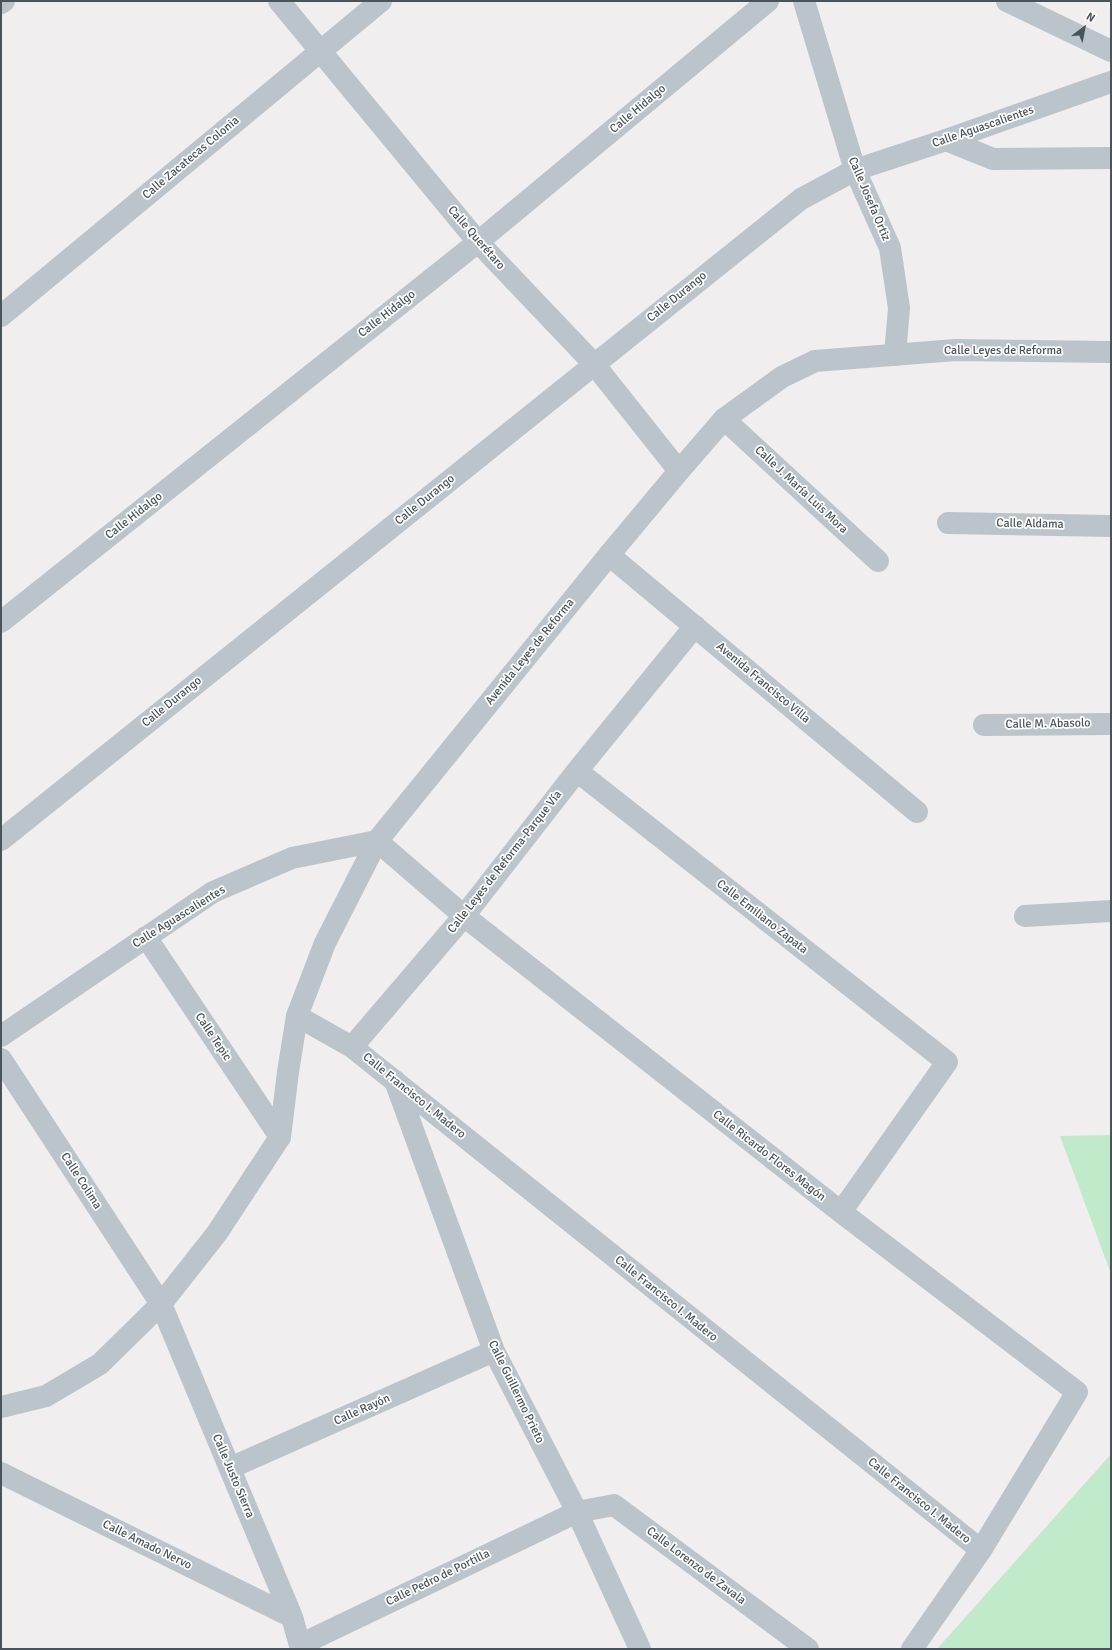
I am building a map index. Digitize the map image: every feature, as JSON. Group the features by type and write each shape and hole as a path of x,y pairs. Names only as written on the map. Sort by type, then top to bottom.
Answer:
{"street":[{"name":"Calle Querétaro","path":"279,1 478,242 594,364 679,470"},
{"name":"Calle Zacatecas Colonia","path":"1,316 381,1"},
{"name":"Calle Hidalgo","path":"1,622 478,242 768,1"},
{"path":"807,11 821,1"},
{"path":"1007,1 1111,51"},
{"name":"Calle Josefa Ortiz","path":"807,11 855,170 890,248 899,308 895,355"},
{"name":"Calle Aguascalientes","path":"855,170 946,140 1111,82"},
{"path":"946,140 993,158 1111,158"},
{"name":"Calle Durango","path":"1,840 801,199 855,170"},
{"name":"Calle Leyes de Reforma","path":"895,355 956,350 1111,352"},
{"name":"Avenida Leyes de Reforma","path":"280,1137 297,1016 325,943 377,841 609,555 679,470 724,419 782,377 815,361 895,355"},
{"name":"Calle J. María Luis Mora","path":"724,419 878,561"},
{"name":"Calle Aldama","path":"948,523 1111,526"},
{"name":"Avenida Francisco Villa","path":"609,555 917,812"},
{"name":"Calle Leyes de Reforma-Parque Vía","path":"352,1047 464,916 577,771 695,626"},
{"name":"Calle M. Abasolo","path":"984,725 1111,724"},
{"name":"Calle Emiliano Zapata","path":"577,771 947,1062 841,1212"},
{"name":"Calle Aguascalientes","path":"1,1036 214,892 292,858 377,841"},
{"name":"Calle Ricardo Flores Magón","path":"377,841 464,916 841,1212 1077,1392 981,1550"},
{"path":"1025,916 1111,911"},
{"name":"Calle Tepic","path":"146,937 280,1137"},
{"path":"297,1016 352,1047"},
{"name":"Calle Francisco I. Madero","path":"352,1047 981,1550"},
{"name":"Calle Colima","path":"1,1059 161,1304"},
{"name":"Calle Guillermo Prieto","path":"395,1081 494,1351 577,1512 640,1649"},
{"path":"1,1407 46,1396 100,1364 161,1304 217,1233 280,1137"},
{"name":"Calle Justo Sierra","path":"161,1304 292,1617 300,1647"},
{"name":"Calle Rayón","path":"230,1468 494,1351"},
{"name":"Calle Amado Nervo","path":"1,1473 292,1617"},
{"name":"Calle Lorenzo de Zavala","path":"577,1512 614,1505 808,1649"},
{"name":"Calle Pedro de Portilla","path":"300,1647 577,1512"},
{"path":"912,1649 981,1550"}],"green space":[{"path":"1111,1135 1111,1274 1060,1136"},
{"path":"1111,1454 1111,1649 937,1649"}]}
